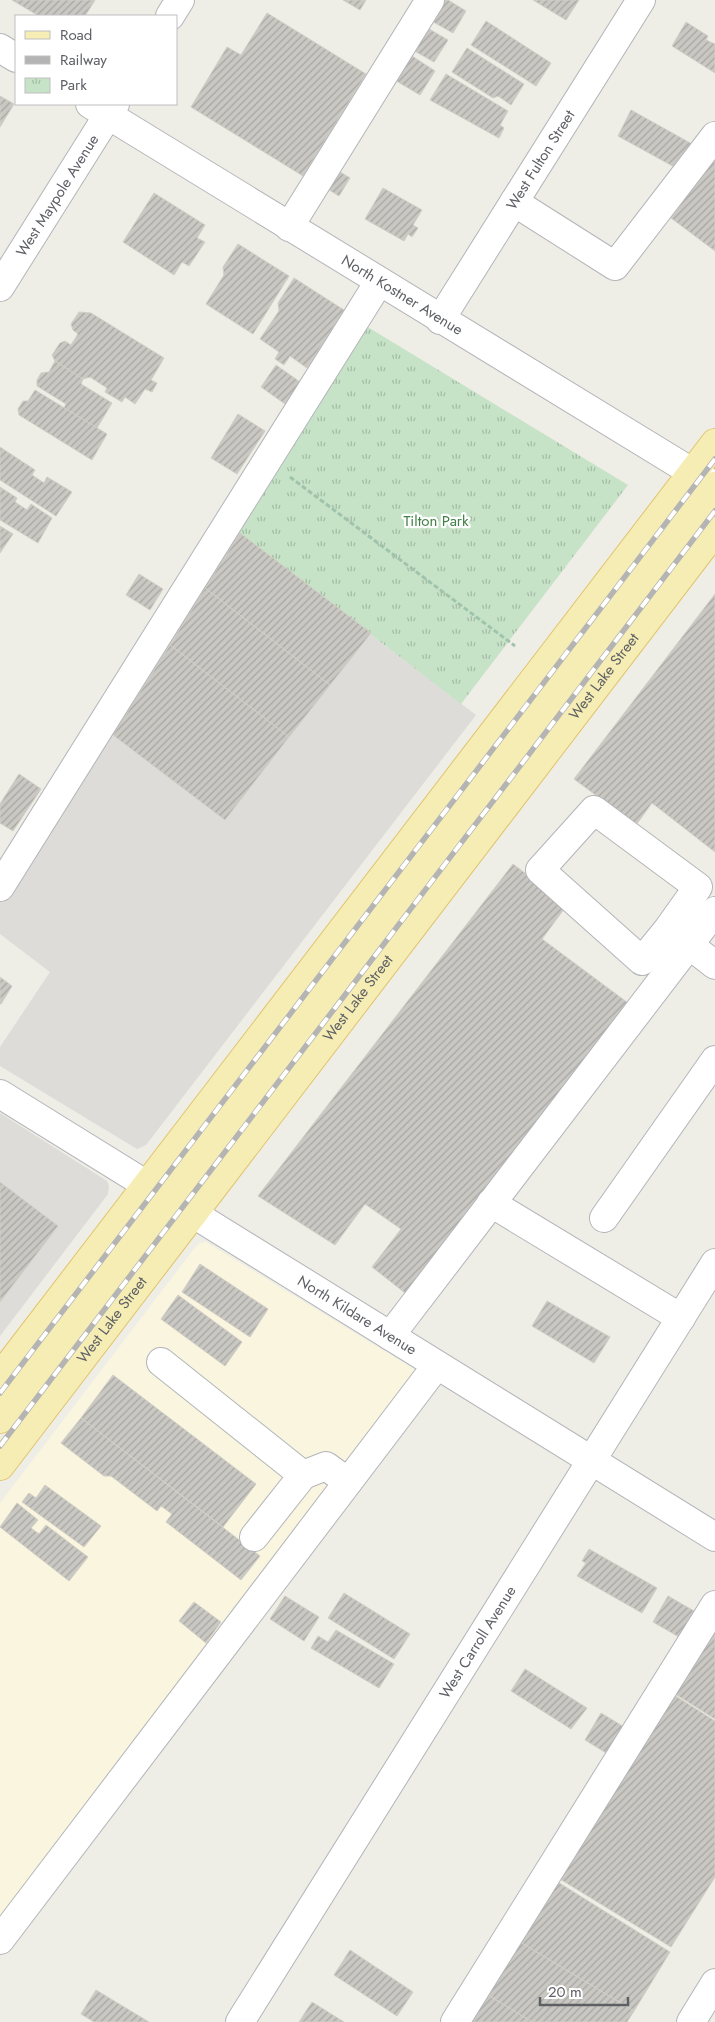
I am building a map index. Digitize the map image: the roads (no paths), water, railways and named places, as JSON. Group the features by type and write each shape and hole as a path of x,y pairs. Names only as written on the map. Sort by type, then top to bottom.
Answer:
{"main road":[{"name":"West Lake Street","path":"0,1377 158,1192 709,483 715,443"},
{"name":"West Lake Street","path":"0,1466 715,531"},
{"name":"West Lake Street","path":"0,1419 158,1192"}],"street":[{"path":"171,15 180,0"},
{"path":"289,227 430,0"},
{"name":"West Fulton Street","path":"440,320 641,0"},
{"path":"0,48 15,57"},
{"name":"North Kostner Avenue","path":"104,108 289,227 709,483"},
{"name":"West Maypole Avenue","path":"0,287 104,108"},
{"path":"514,202 615,266 715,136"},
{"path":"0,887 379,282"},
{"path":"390,1336 491,1203 679,937 698,887 594,810 540,870 642,961 679,937 715,911"},
{"path":"679,937 715,965"},
{"path":"604,1218 715,1060"},
{"name":"North Kildare Avenue","path":"0,1094 715,1537"},
{"path":"491,1203 681,1318"},
{"name":"West Carroll Avenue","path":"240,2022 715,1263"},
{"path":"161,1362 302,1475"},
{"path":"0,1940 437,1365"},
{"path":"254,1537 302,1475 326,1466 348,1482"},
{"path":"455,2022 715,1605"},
{"path":"691,2022 715,1983"}],"railway":[{"path":"0,1393 715,459"},
{"path":"0,1446 715,511"}],"park label":[{"name":"Tilton Park","path":"436,521"}]}
